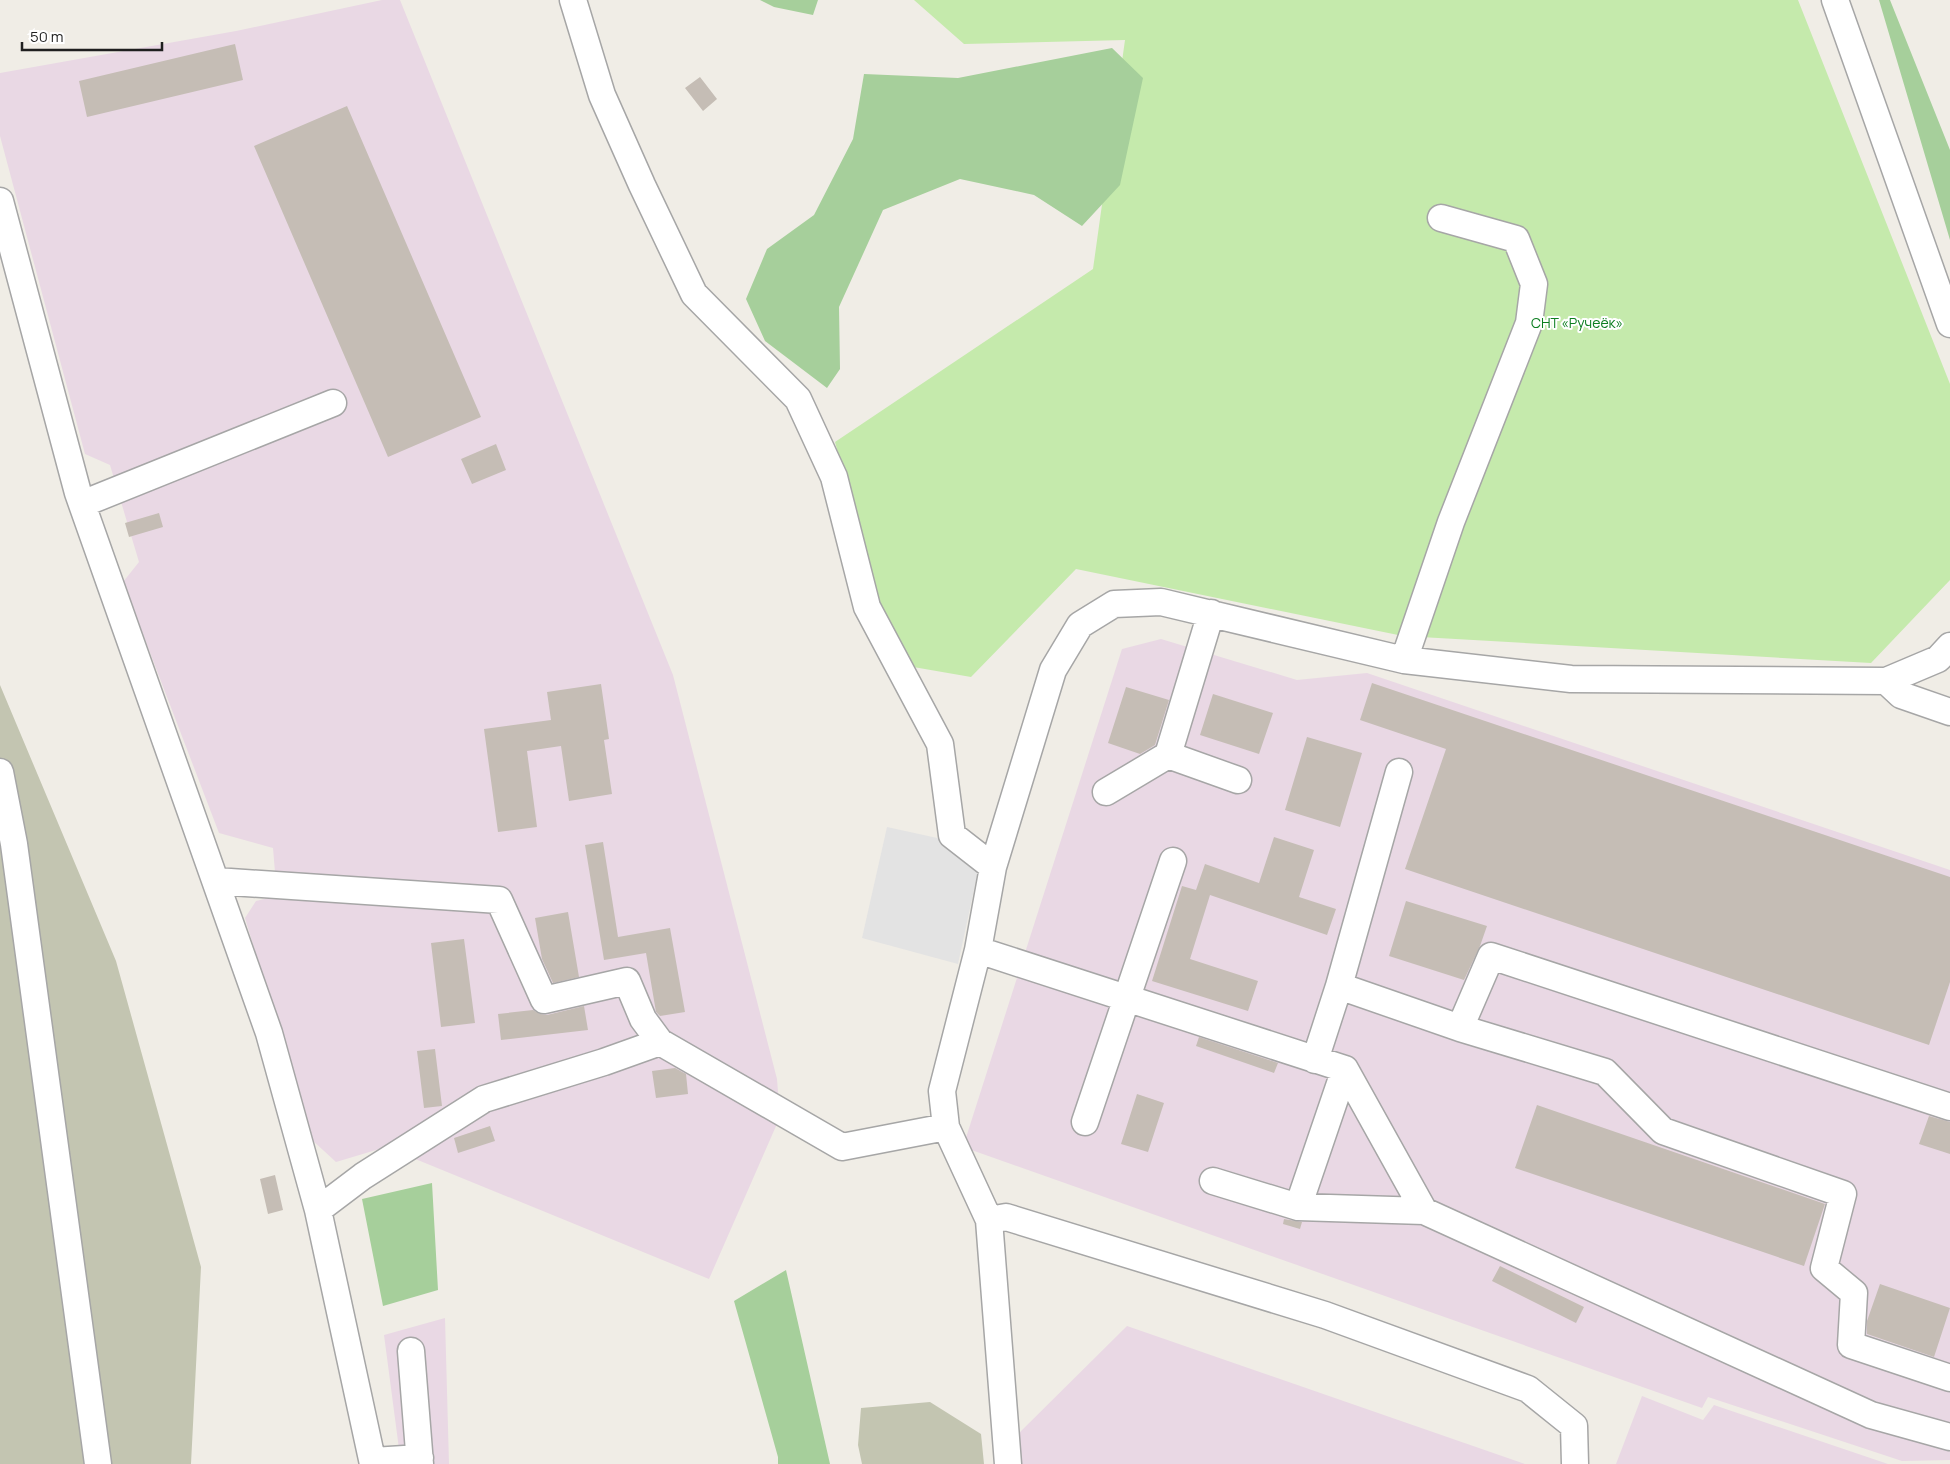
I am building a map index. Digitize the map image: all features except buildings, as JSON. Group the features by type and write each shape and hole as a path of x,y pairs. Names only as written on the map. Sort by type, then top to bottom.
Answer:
{"street":[{"path":"573,0 602,95 694,294 798,399 834,478 867,607 940,744 952,835 993,867"},
{"path":"1835,0 1950,324"},
{"path":"0,201 82,504 269,1033 318,1210 373,1462 420,1461 411,1352"},
{"path":"1404,660 1451,522 1528,324 1534,284 1516,239 1440,218"},
{"path":"82,504 333,403"},
{"path":"1008,1464 989,1220 946,1128 942,1092 978,950 993,867 1053,670 1080,625 1114,604 1161,602 1404,660 1571,679 1886,681 1938,659 1950,646"},
{"path":"1106,792 1168,755 1210,613"},
{"path":"1886,681 1901,695 1950,712"},
{"path":"1168,755 1238,780"},
{"path":"0,772 14,844 98,1464"},
{"path":"1315,1060 1339,986 1399,772"},
{"path":"1085,1122 1173,861"},
{"path":"216,881 499,900 544,1000 627,981 643,1019 660,1042 842,1147 946,1128"},
{"path":"978,950 1344,1070 1424,1211"},
{"path":"1460,1028 1491,956 1950,1107"},
{"path":"1339,986 1460,1028 1605,1072 1663,1131 1843,1194 1824,1268 1854,1293 1851,1345 1950,1378"},
{"path":"318,1210 363,1176 484,1099 604,1062 660,1042"},
{"path":"1298,1207 1344,1070"},
{"path":"1212,1181 1298,1207 1424,1211 1871,1415 1950,1437"},
{"path":"989,1220 1006,1217 1325,1315 1528,1389 1574,1426 1575,1464"}],"shaded area":[{"path":"382,0 400,0 673,675 777,1079 780,1117 709,1279 386,1147 336,1162 311,1139 245,918 256,901 277,896 273,848 219,833 123,582 139,562 110,465 85,454 0,136 0,73 236,31"},
{"path":"1161,639 1297,680 1367,673 1950,870 1950,1460 1902,1461 1708,1397 1702,1408 963,1147 1122,649"},
{"path":"0,685 116,961 201,1267 191,1464 0,1464"},
{"path":"887,827 983,848 958,964 862,938"},
{"path":"445,1318 449,1464 401,1464 384,1335"},
{"path":"1127,1326 1525,1464 1018,1464 1015,1437"},
{"path":"1642,1396 1703,1420 1714,1405 1888,1464 1616,1464"},
{"path":"930,1402 981,1434 984,1464 862,1464 858,1445 861,1408"}],"green space":[{"path":"760,0 818,0 813,15 774,7"},
{"name":"СНТ «Ручеёк»","path":"914,0 1798,0 1950,384 1950,580 1871,663 1403,636 1076,569 971,677 896,664 835,442 1093,269 1125,40 964,44"},
{"path":"1879,0 1890,0 1950,150 1950,240"},
{"path":"1112,48 1143,78 1120,185 1082,226 1034,195 960,179 883,210 839,307 840,369 827,388 765,341 746,299 767,249 814,215 853,139 864,74 958,78"},
{"path":"432,1183 438,1290 383,1306 362,1199"},
{"path":"786,1270 830,1464 778,1464 778,1457 734,1301"}]}
